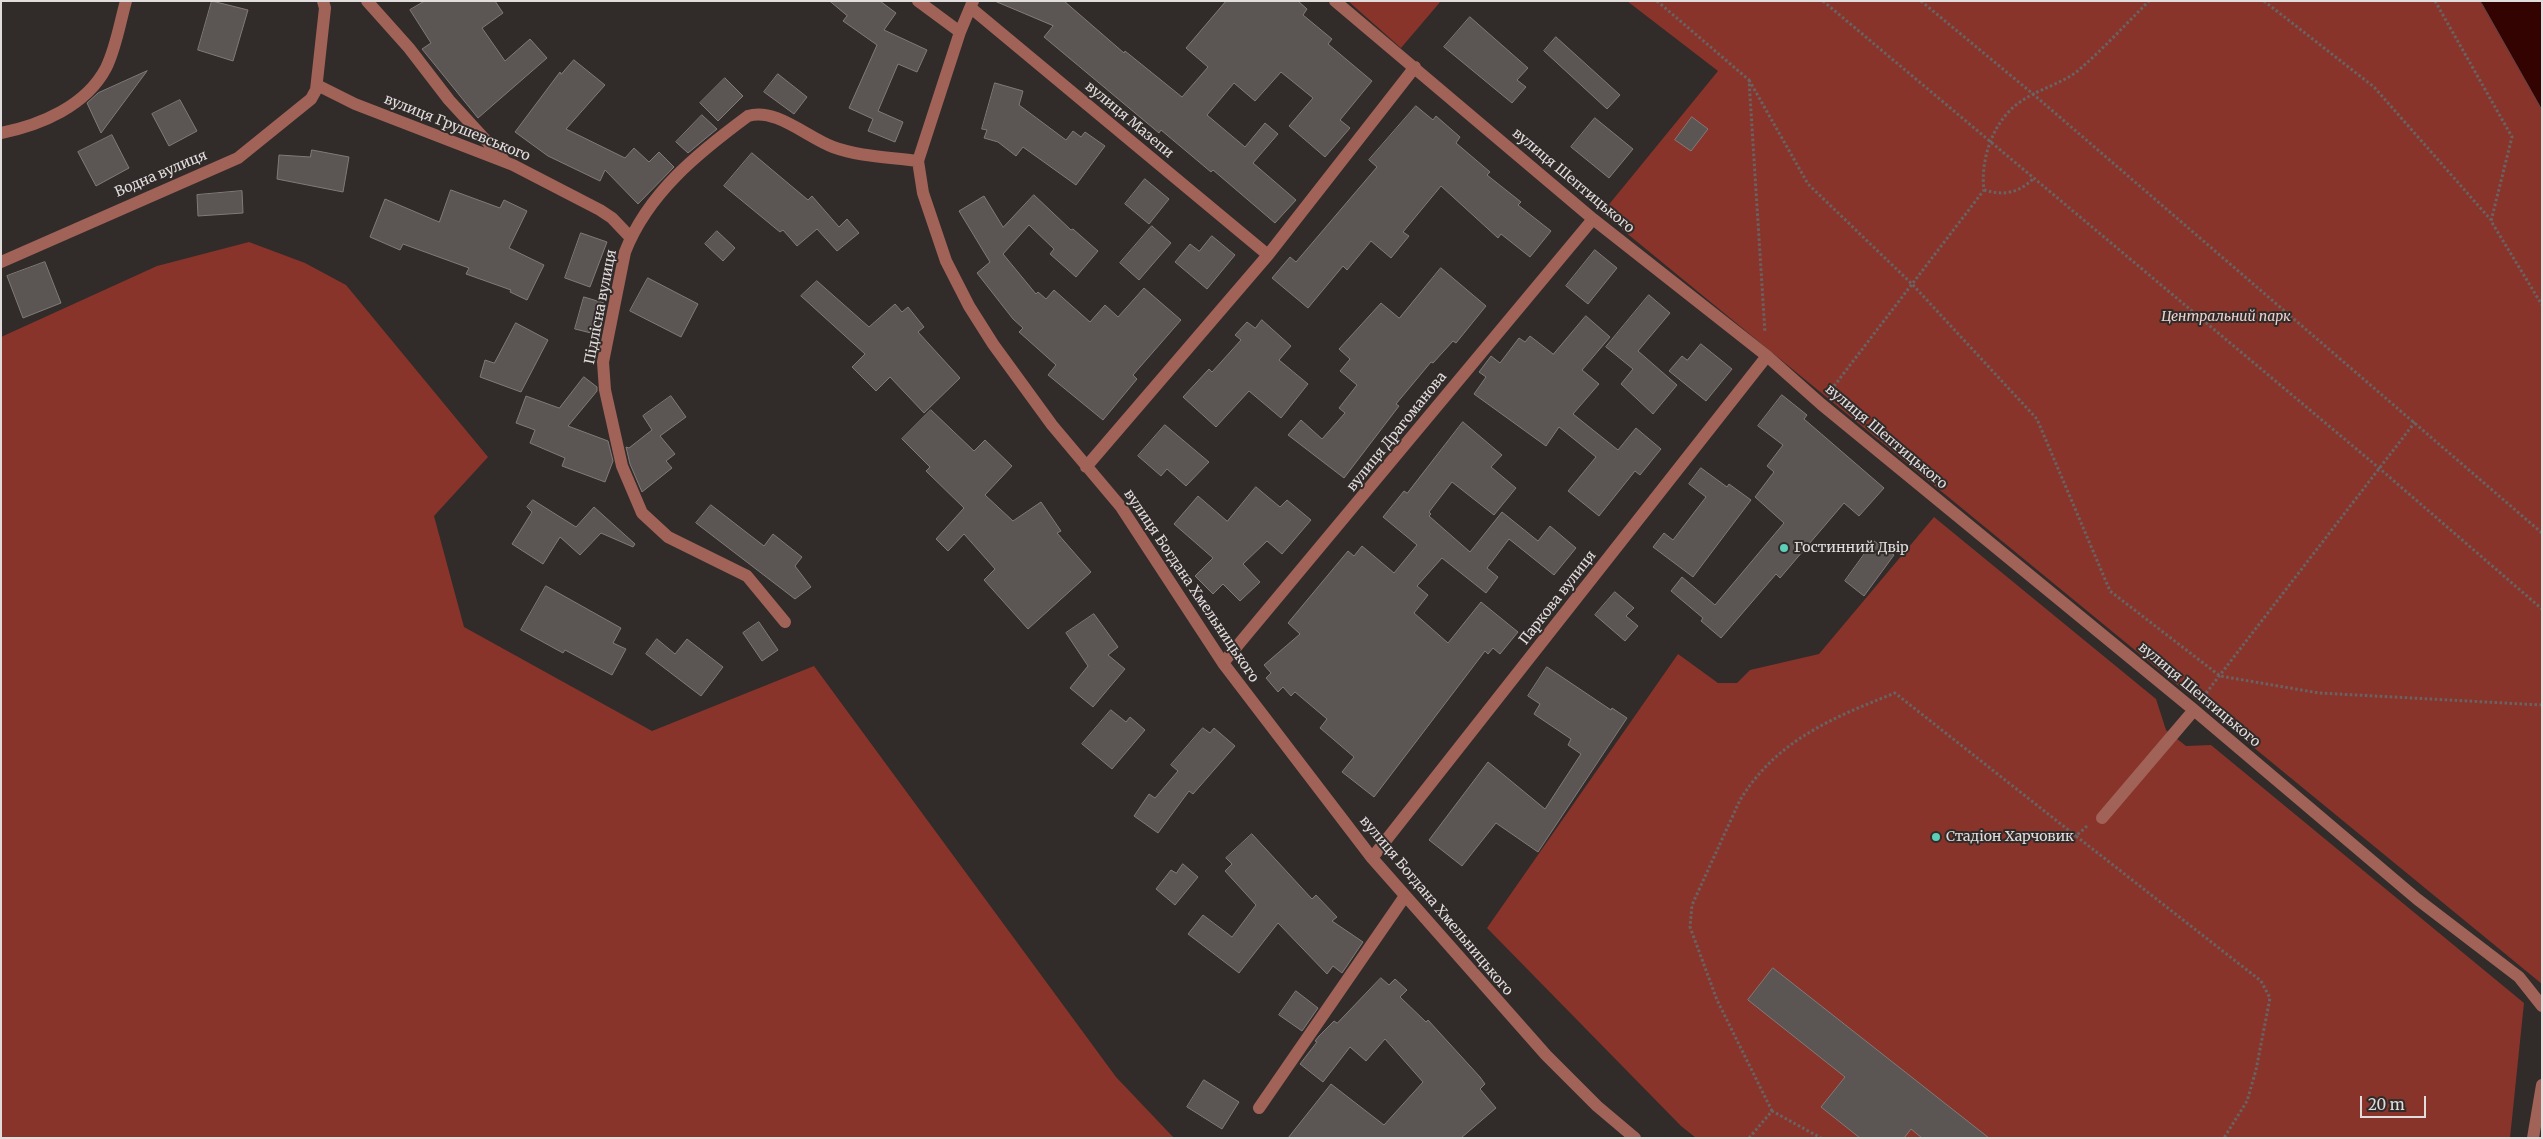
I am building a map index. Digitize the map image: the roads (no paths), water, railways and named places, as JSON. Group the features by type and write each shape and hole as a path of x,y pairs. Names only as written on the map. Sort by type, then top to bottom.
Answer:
{"street":[{"path":"1,132 62,113 89,92 106,67 126,1"},
{"path":"317,88 325,8 323,1"},
{"path":"367,1 415,55 449,100 504,161"},
{"path":"918,1 960,32"},
{"name":"вулиця Шептицького","path":"1335,1 1593,219 1767,356 1821,404 2194,710 2417,899 2519,976 2542,1006"},
{"name":"вулиця Богдана Хмельницького","path":"972,5 960,32 918,161 922,193 946,261 969,306 993,344 1086,467 1121,507 1223,663 1372,858 1546,1055 1597,1106 1635,1138"},
{"name":"вулиця Мазепи","path":"972,5 1268,254"},
{"path":"1086,467 1268,254 1415,67"},
{"name":"вулиця Грушевського","path":"317,88 504,161 600,210 612,218 631,238"},
{"name":"Водна вулиця","path":"1,262 238,158 311,99 317,88"},
{"name":"Підлісна вулиця","path":"785,622 747,576 668,537 642,513 622,466 605,390 603,362 625,252 649,207 676,176 709,145 748,116 754,114 769,115 819,141 850,152 918,161"},
{"name":"вулиця Драгоманова","path":"1223,663 1593,219"},
{"name":"Паркова вулиця","path":"1372,858 1767,356"},
{"path":"2102,818 2194,710"},
{"path":"1259,1108 1405,896"},
{"path":"2533,1138 2542,1085"}],"place":[{"name":"Гостинний Двір","path":"1784,548"},
{"name":"Стадіон Харчовик","path":"1936,837"}],"park label":[{"name":"Центральний парк","path":"2226,317"}]}
